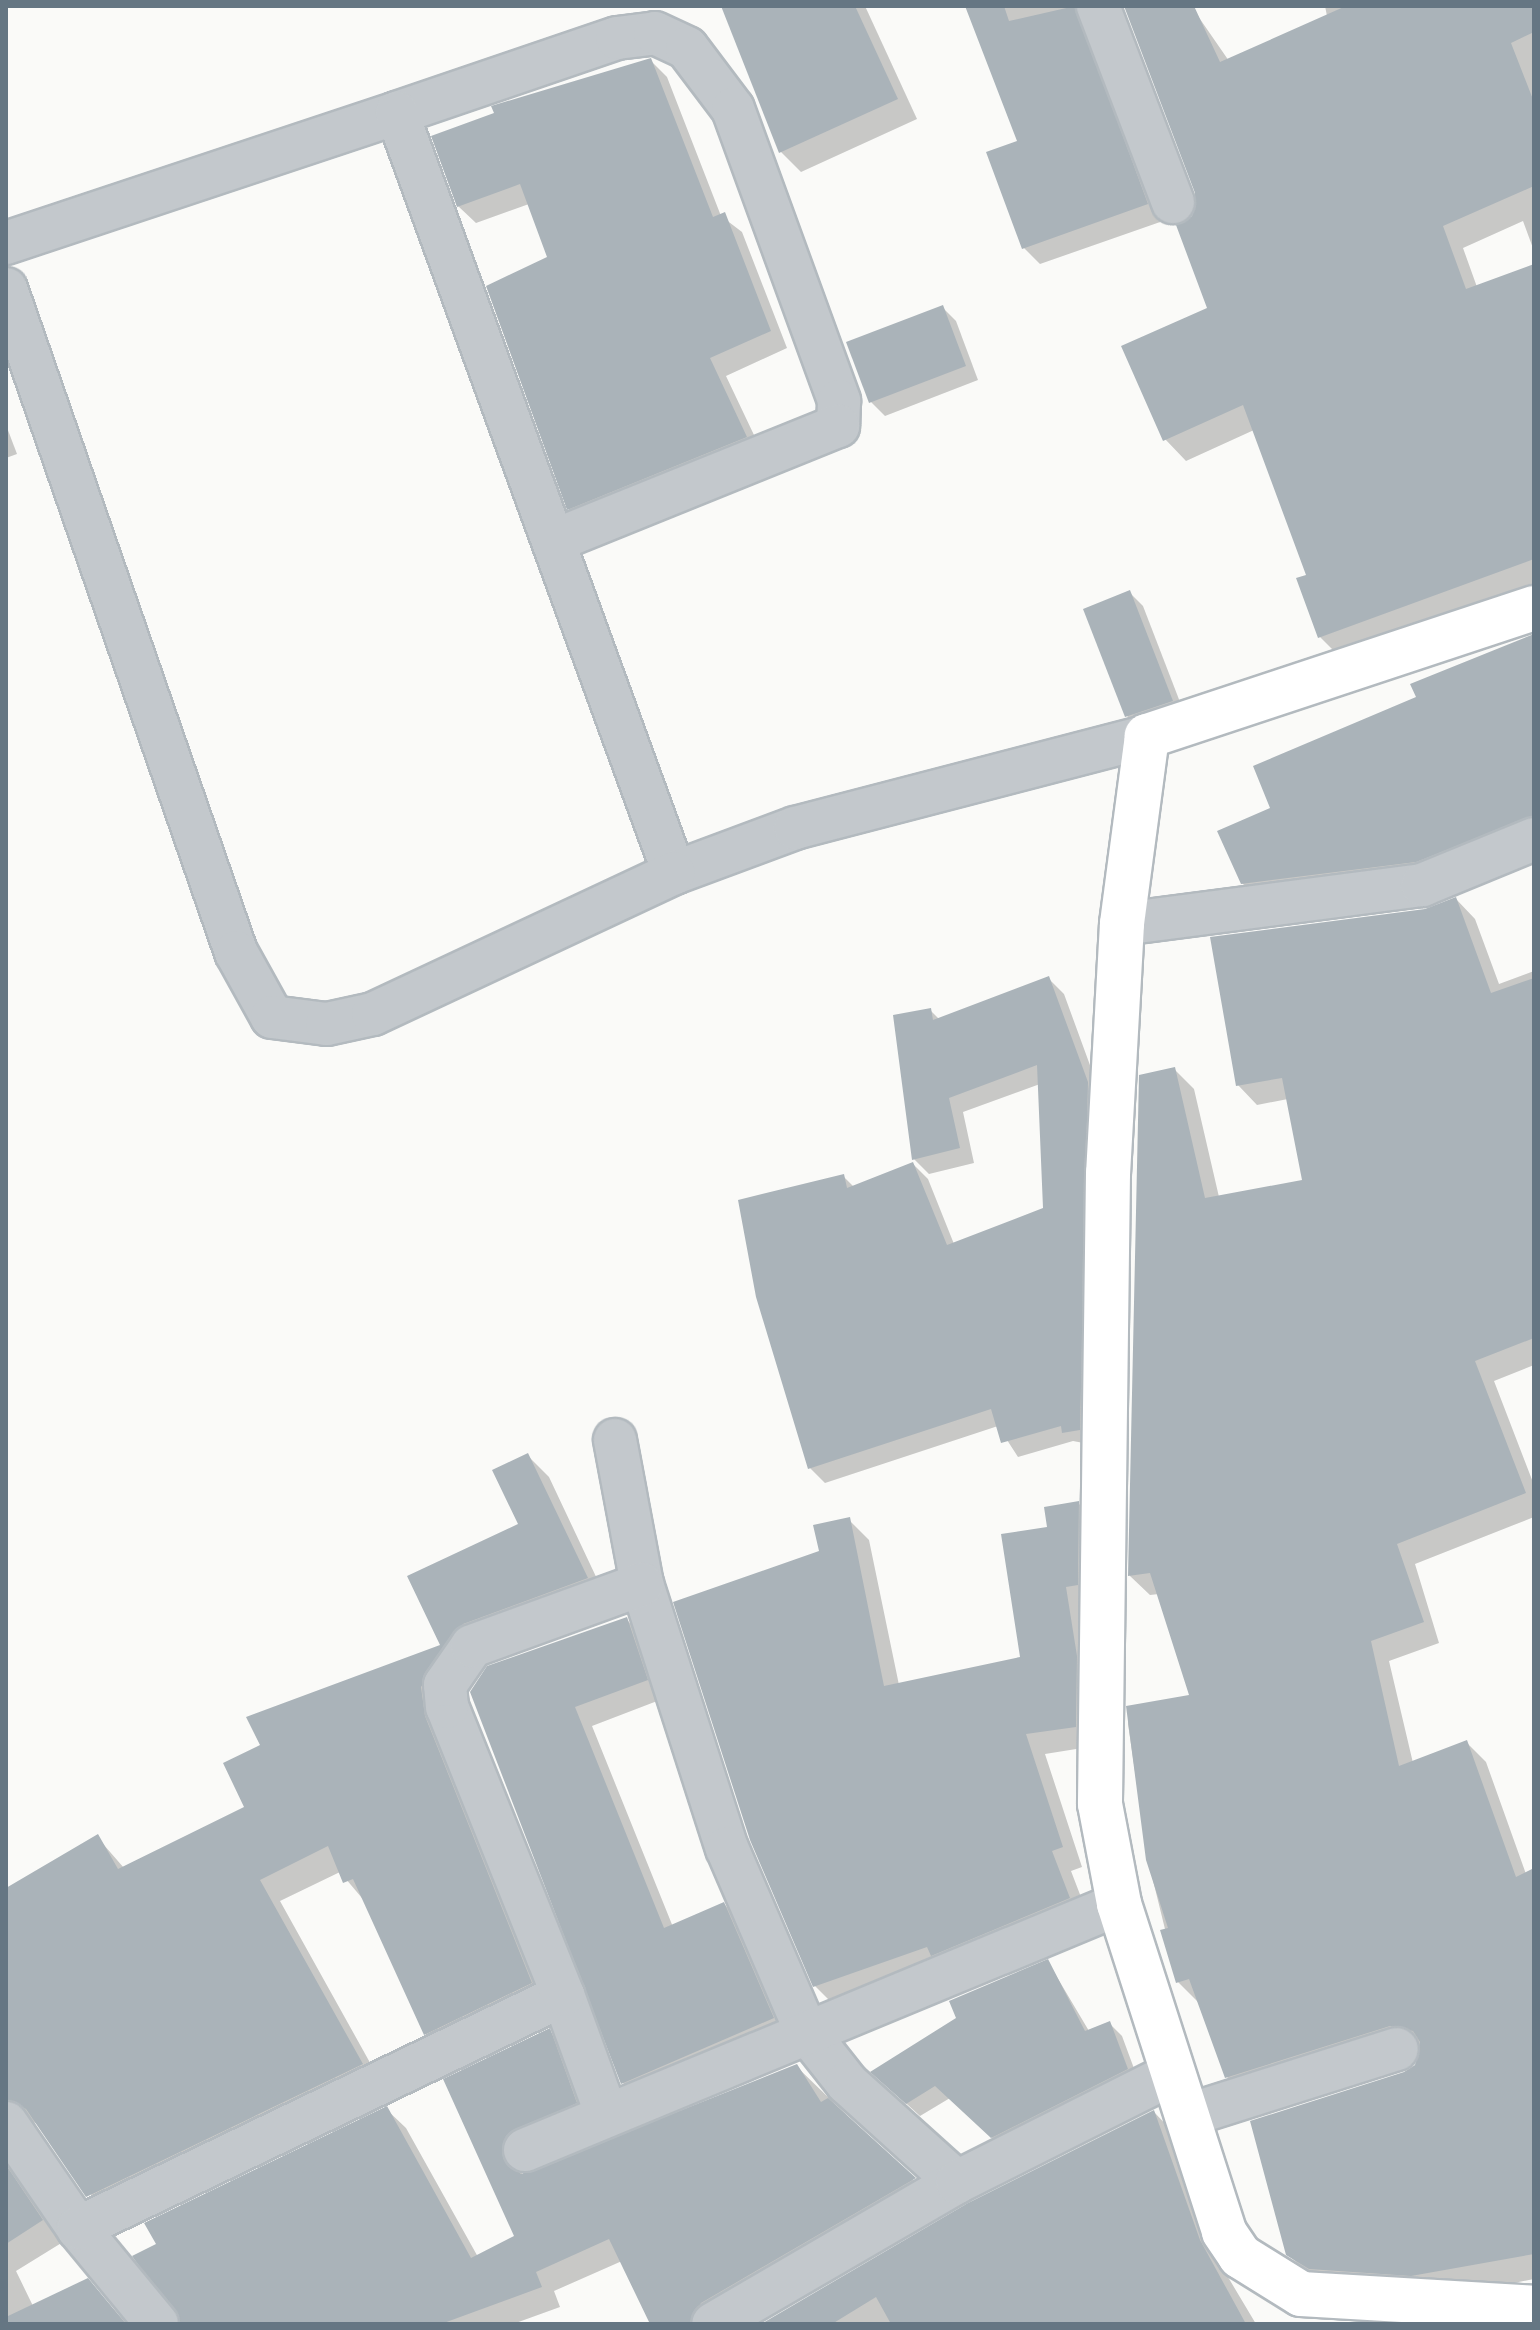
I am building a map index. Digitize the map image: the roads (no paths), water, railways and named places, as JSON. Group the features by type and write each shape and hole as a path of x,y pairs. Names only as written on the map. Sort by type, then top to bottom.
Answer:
{"street":[{"path":"1098,6 1173,202"},
{"path":"6,243 617,38 655,33 687,48 733,109 839,401 838,426 554,541"},
{"path":"397,113 674,873"},
{"path":"6,289 236,952 272,1017 327,1024 373,1014 674,873 795,828 1147,736 1534,608"},
{"path":"1147,736 1122,924 1108,1173 1100,1804 1119,1904 1224,2232 1240,2256 1278,2286 1301,2294 1534,2308"},
{"path":"1122,924 1422,885 1534,839"},
{"path":"615,1440 642,1584 727,1848 806,2031 847,2083 957,2182"},
{"path":"606,2113 563,1995 447,1707 445,1685 472,1646 642,1584"},
{"path":"525,2150 606,2113 1119,1904"},
{"path":"78,2228 563,1995"},
{"path":"1186,2116 1397,2049"},
{"path":"713,2324 957,2182 1172,2074"},
{"path":"6,2123 78,2228 157,2324"}]}
